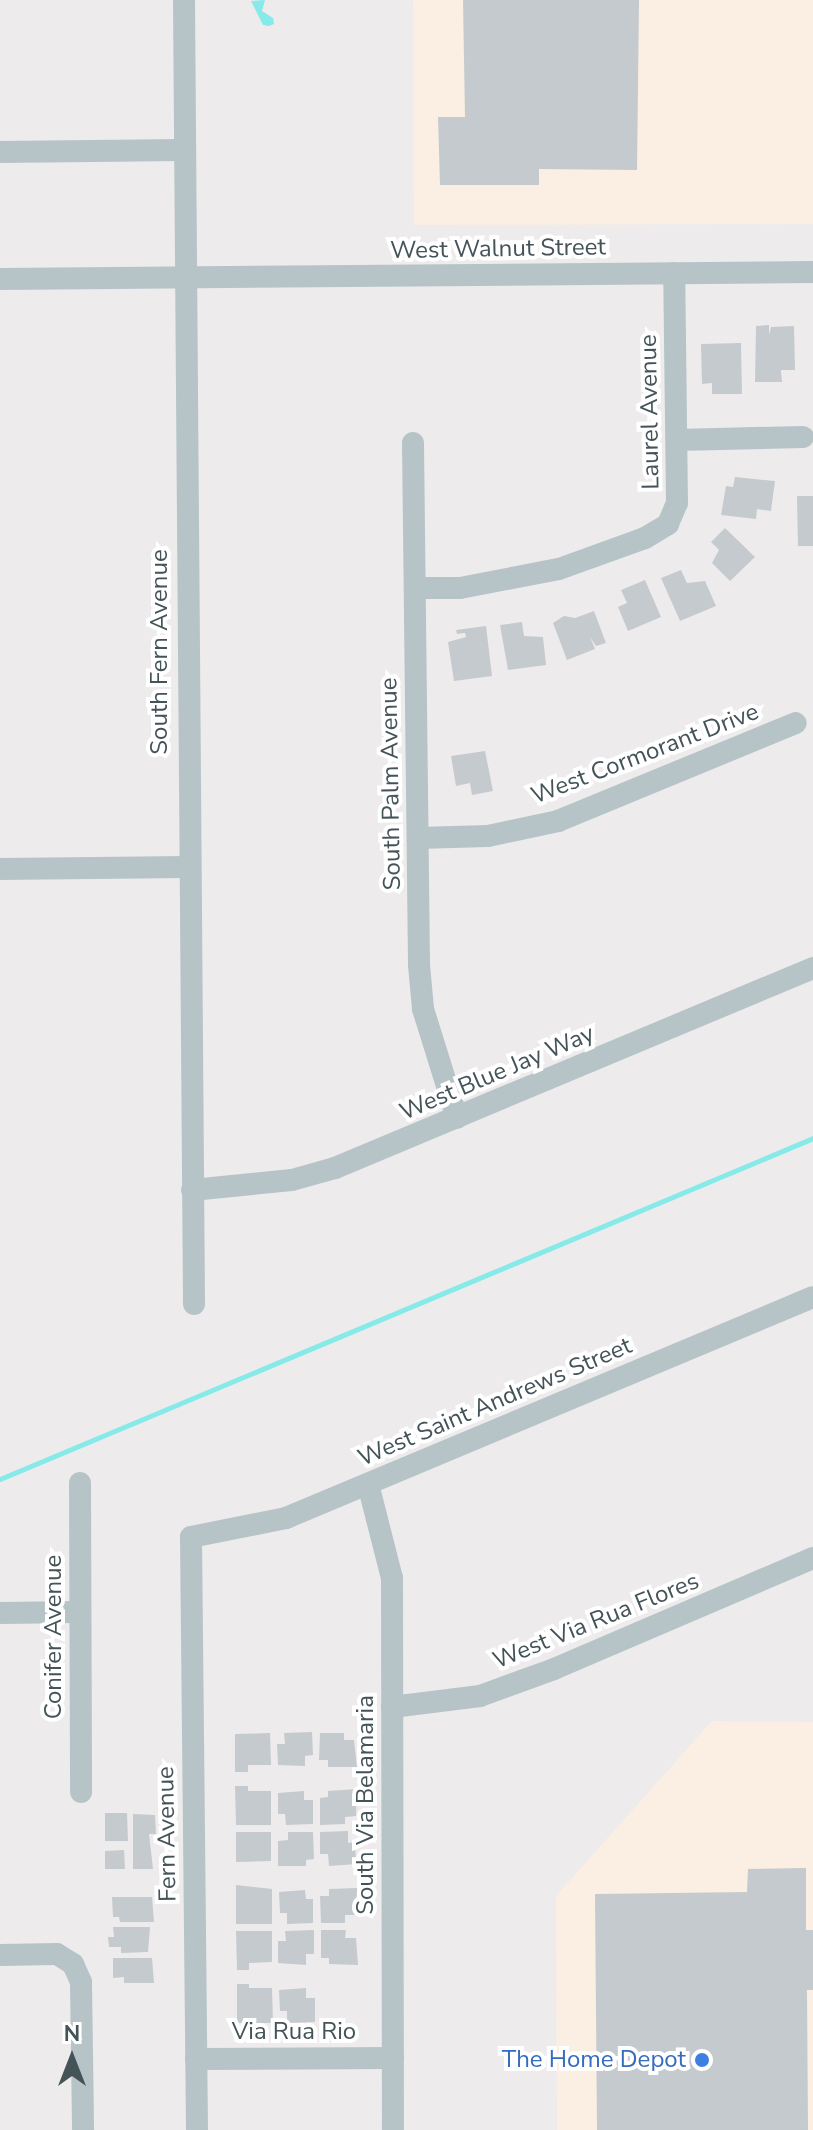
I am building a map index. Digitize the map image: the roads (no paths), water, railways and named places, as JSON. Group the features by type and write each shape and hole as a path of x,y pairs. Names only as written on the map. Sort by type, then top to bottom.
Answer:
{"street":[{"name":"South Fern Avenue","path":"184,0 183,277 194,1304"},
{"path":"0,152 184,150"},
{"name":"West Walnut Street","path":"0,279 813,272"},
{"name":"Laurel Avenue","path":"415,588 460,588 559,569 645,538 668,524 677,503 674,273"},
{"path":"677,440 803,437"},
{"name":"South Palm Avenue","path":"413,443 423,1009 457,1118"},
{"name":"West Cormorant Drive","path":"418,838 488,836 558,821 796,723"},
{"path":"0,869 188,867"},
{"name":"West Blue Jay Way","path":"192,1190 292,1180 335,1168 813,968"},
{"name":"West Saint Andrews Street","path":"191,1537 286,1518 813,1297"},
{"name":"Conifer Avenue","path":"80,1483 81,1792"},
{"name":"South Via Belamaria","path":"368,1484 392,1578 393,2130"},
{"name":"Fern Avenue","path":"191,1537 197,2130"},
{"name":"West Via Rua Flores","path":"392,1707 480,1696 530,1678 813,1558"},
{"path":"0,1613 80,1612"},
{"path":"0,1955 57,1954 73,1964 81,1982 83,2130"},
{"name":"Via Rua Rio","path":"196,2059 393,2058"}],"water":[{"path":"265,0 262,11 273,18 274,24 269,26 263,25 251,1"}],"waterway":[{"path":"0,1479 813,1138"}],"place":[{"name":"The Home Depot","path":"702,2060"}]}
